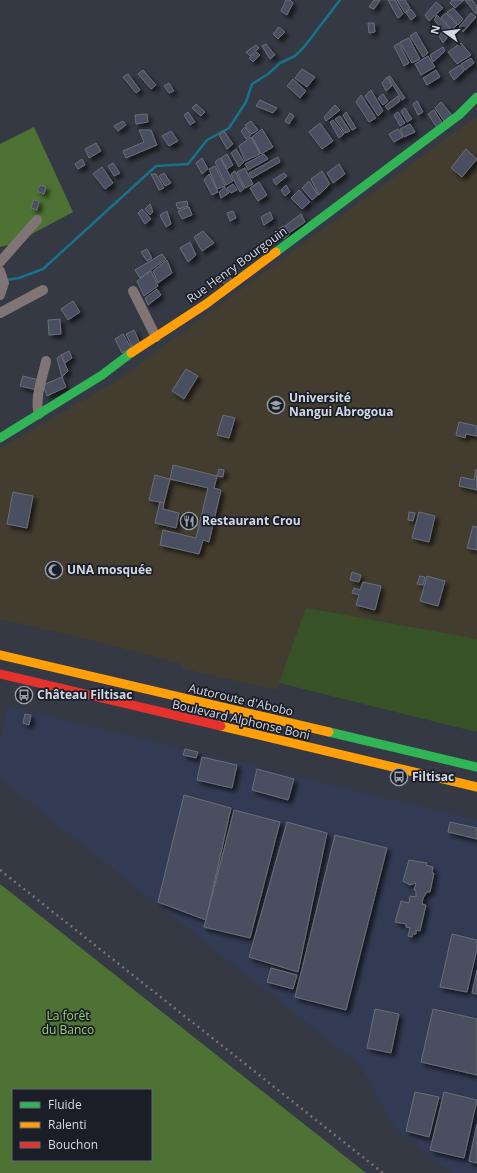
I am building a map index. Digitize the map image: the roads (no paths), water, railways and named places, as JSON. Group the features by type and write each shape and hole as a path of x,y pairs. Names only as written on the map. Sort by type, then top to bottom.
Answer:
{"main road":[{"name":"Rue Henry Bourgouin","path":"0,438 102,375 132,352 206,304 459,115 477,97"},
{"name":"Autoroute d'Abobo","path":"0,655 477,767"},
{"name":"Boulevard Alphonse Boni","path":"0,674 477,787"}],"street":[{"path":"0,262 37,220"},
{"path":"0,271 4,283 0,295"},
{"path":"0,313 43,290"},
{"path":"133,291 156,337"},
{"path":"39,414 37,408 38,400 46,361"}],"waterway":[{"path":"6,280 19,278 43,269 156,166 188,164 207,140 229,128 246,102 252,84 268,74 280,63 295,56 304,47 340,0"}],"railway":[{"path":"0,870 383,1173"}],"place":[{"name":"Université Nangui Abrogoua","path":"276,405"},
{"name":"Restaurant Crou","path":"189,521"},
{"name":"UNA mosquée","path":"54,570"},
{"name":"Château Filtisac","path":"24,695"},
{"name":"Filtisac","path":"399,777"}],"park label":[{"name":"La forêt du Banco","path":"68,1023"}]}
